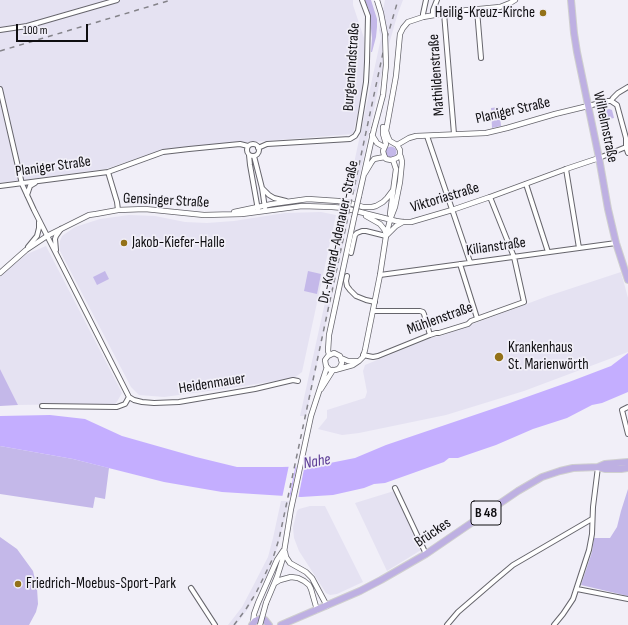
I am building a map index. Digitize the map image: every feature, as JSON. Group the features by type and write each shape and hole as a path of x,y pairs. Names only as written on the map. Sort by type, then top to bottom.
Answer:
{"main road":[{"name":"Wilhelmstraße","path":"571,0 574,33 608,209 616,243 626,264 628,280"},
{"name":"Brückes","path":"598,467 605,464 628,462"},
{"name":"Brückes","path":"281,625 327,606 381,580 426,554 518,491 542,477 573,468 598,467 605,469 626,469"},
{"path":"252,624 257,619 262,619 269,625"}],"street":[{"path":"0,30 26,26 117,0"},
{"name":"Burgenlandstraße","path":"355,136 358,131 368,62 368,16 362,0"},
{"name":"Dr.-Konrad-Adenauer-Straße","path":"329,354 329,335 372,134 383,96 386,65 385,34 377,0"},
{"path":"423,17 422,14 426,0"},
{"path":"433,15 433,10 437,0"},
{"path":"359,361 348,361 338,355 329,354 325,360 325,364 330,370 336,370 359,361 364,355 367,343 386,236 395,206 401,173 402,162 400,150 388,137 386,131 396,76 400,34 408,22 423,17 500,7 515,0"},
{"path":"477,10 481,58"},
{"name":"Mathildenstraße","path":"444,14 454,134"},
{"path":"611,101 628,87"},
{"path":"0,90 22,184 129,397 125,404 117,407 42,406"},
{"path":"588,106 608,101 611,101 617,105 626,138 626,147 628,152"},
{"name":"Planiger Straße","path":"395,144 412,137 486,133 588,106"},
{"path":"389,113 383,128 385,146 383,153 388,160 393,160 400,155"},
{"path":"372,134 377,143 385,146"},
{"name":"Planiger Straße","path":"0,186 108,172 163,152 240,144 248,146 254,144 258,148 267,144 350,139 355,136"},
{"path":"427,136 470,262"},
{"path":"385,146 389,143 395,144"},
{"path":"248,146 247,150 252,156 262,188 266,211"},
{"path":"599,158 626,147"},
{"path":"252,156 258,153 258,148"},
{"path":"252,156 250,165 258,209"},
{"path":"363,176 373,161 385,157"},
{"name":"Viktoriastraße","path":"390,220 403,222 415,221 490,197 599,158"},
{"path":"390,220 396,169 393,160"},
{"path":"566,169 579,248"},
{"name":"Planiger Straße","path":"108,172 118,210"},
{"path":"27,195 30,186 41,181"},
{"path":"526,184 548,252"},
{"path":"262,188 274,198 286,201"},
{"name":"Gensinger Straße","path":"0,273 26,250 47,236 89,216 118,210 145,209 204,215 228,214 258,209 265,205 286,201 308,199 323,199 345,202 363,207 372,207 383,202 393,190"},
{"path":"490,197 514,257"},
{"name":"Gensinger Straße","path":"258,209 266,211 302,206 332,207 390,220"},
{"path":"354,211 380,224 384,228 386,236"},
{"path":"26,250 37,236 39,219"},
{"path":"386,236 391,230 403,222"},
{"path":"57,255 55,239 62,228"},
{"path":"352,253 355,235 357,233 366,231 386,236"},
{"name":"Kilianstraße","path":"380,274 616,243"},
{"name":"Mühlenstraße","path":"364,355 373,357 430,335 468,324 477,318 524,302 514,257"},
{"path":"460,264 477,318"},
{"path":"347,276 347,286 356,296 375,302"},
{"path":"373,311 423,312 430,335"},
{"name":"Dr.-Konrad-Adenauer-Straße","path":"329,335 335,354"},
{"path":"316,399 336,370 340,367 342,363 341,358"},
{"path":"260,625 266,603 281,565 311,416 327,367"},
{"name":"Heidenmauer","path":"129,397 134,400 148,403 179,402 255,389 293,380 298,381"},
{"path":"628,407 622,410 628,434"},
{"path":"555,625 573,599 589,550 592,534 592,519 598,467"},
{"path":"395,488 426,554"},
{"path":"447,625 458,612 513,566 592,519"},
{"path":"284,550 290,563 306,572 312,578 327,606"},
{"path":"252,624 254,614 277,560 284,550"},
{"path":"275,583 291,577 304,580 311,589 317,610"},
{"path":"191,588 215,625"},
{"path":"577,588 628,600"}],"shaded area":[{"path":"0,0 353,0 353,5 364,38 365,81 353,134 165,149 106,169 0,183"},
{"path":"365,0 371,0 377,19 376,37 372,52 369,10"},
{"path":"385,0 403,0 385,58 356,192 348,191 381,38 379,30"},
{"path":"499,107 501,126 492,128 491,108"},
{"path":"609,109 612,110 614,118 600,121 597,113"},
{"path":"391,146 395,148 397,152 395,156 391,158 387,156 385,152 387,148"},
{"path":"321,212 336,215 302,372 294,378 231,388 164,397 139,395 131,387 60,251 60,241 62,236 75,227 100,219 129,215 155,216 185,222 207,223 234,221 285,213"},
{"path":"344,216 349,217 306,416 300,416"},
{"path":"46,246 122,393 115,405 18,405 0,369 0,277 27,254"},
{"path":"105,271 109,279 97,285 93,277"},
{"path":"308,271 321,274 317,294 304,291"},
{"name":"Krankenhaus St. Marienwörth","path":"621,272 628,298 628,352 524,391 446,415 359,433 342,435 318,429 327,418 327,410 365,398 367,392 363,371 365,365 433,337 441,336 548,296"},
{"path":"628,353 628,392 602,403 592,405 567,418 533,429 496,445 458,458 449,458 444,462 385,483 374,484 364,488 333,495 301,497 222,492 164,482 73,459 0,446 0,416 50,415 85,419 122,436 237,467 315,466 355,458 386,445 569,382 611,366"},
{"path":"0,369 18,405 0,406"},
{"path":"0,446 73,459 109,468 105,499 95,497 93,508 0,494"},
{"path":"628,489 628,596 581,585 592,552 594,538 610,538 617,527"},
{"path":"394,491 421,550 387,571 355,503"},
{"path":"281,501 289,501 280,539 267,575 247,610 236,625 228,625 242,607 268,557"},
{"path":"310,506 325,506 363,582 337,594 330,595 326,593 299,551 294,538 293,527 297,511"},
{"name":"Friedrich-Moebus-Sport-Park","path":"0,537 17,549 33,571 37,588 38,604 36,612 29,625 0,625"}],"pier":[{"path":"296,464 289,498 282,498 289,465"},
{"path":"297,464 305,464 298,499 290,498"}],"railway":[{"path":"0,51 171,0"},
{"path":"234,625 256,593 273,558 279,539 384,48 398,0"}],"place":[{"name":"Heilig-Kreuz-Kirche","path":"543,13"},
{"name":"Jakob-Kiefer-Halle","path":"124,243"},
{"name":"Krankenhaus St. Marienwörth","path":"499,357"},
{"name":"Friedrich-Moebus-Sport-Park","path":"18,584"}],"water label":[{"name":"Nahe","path":"317,462"}]}
